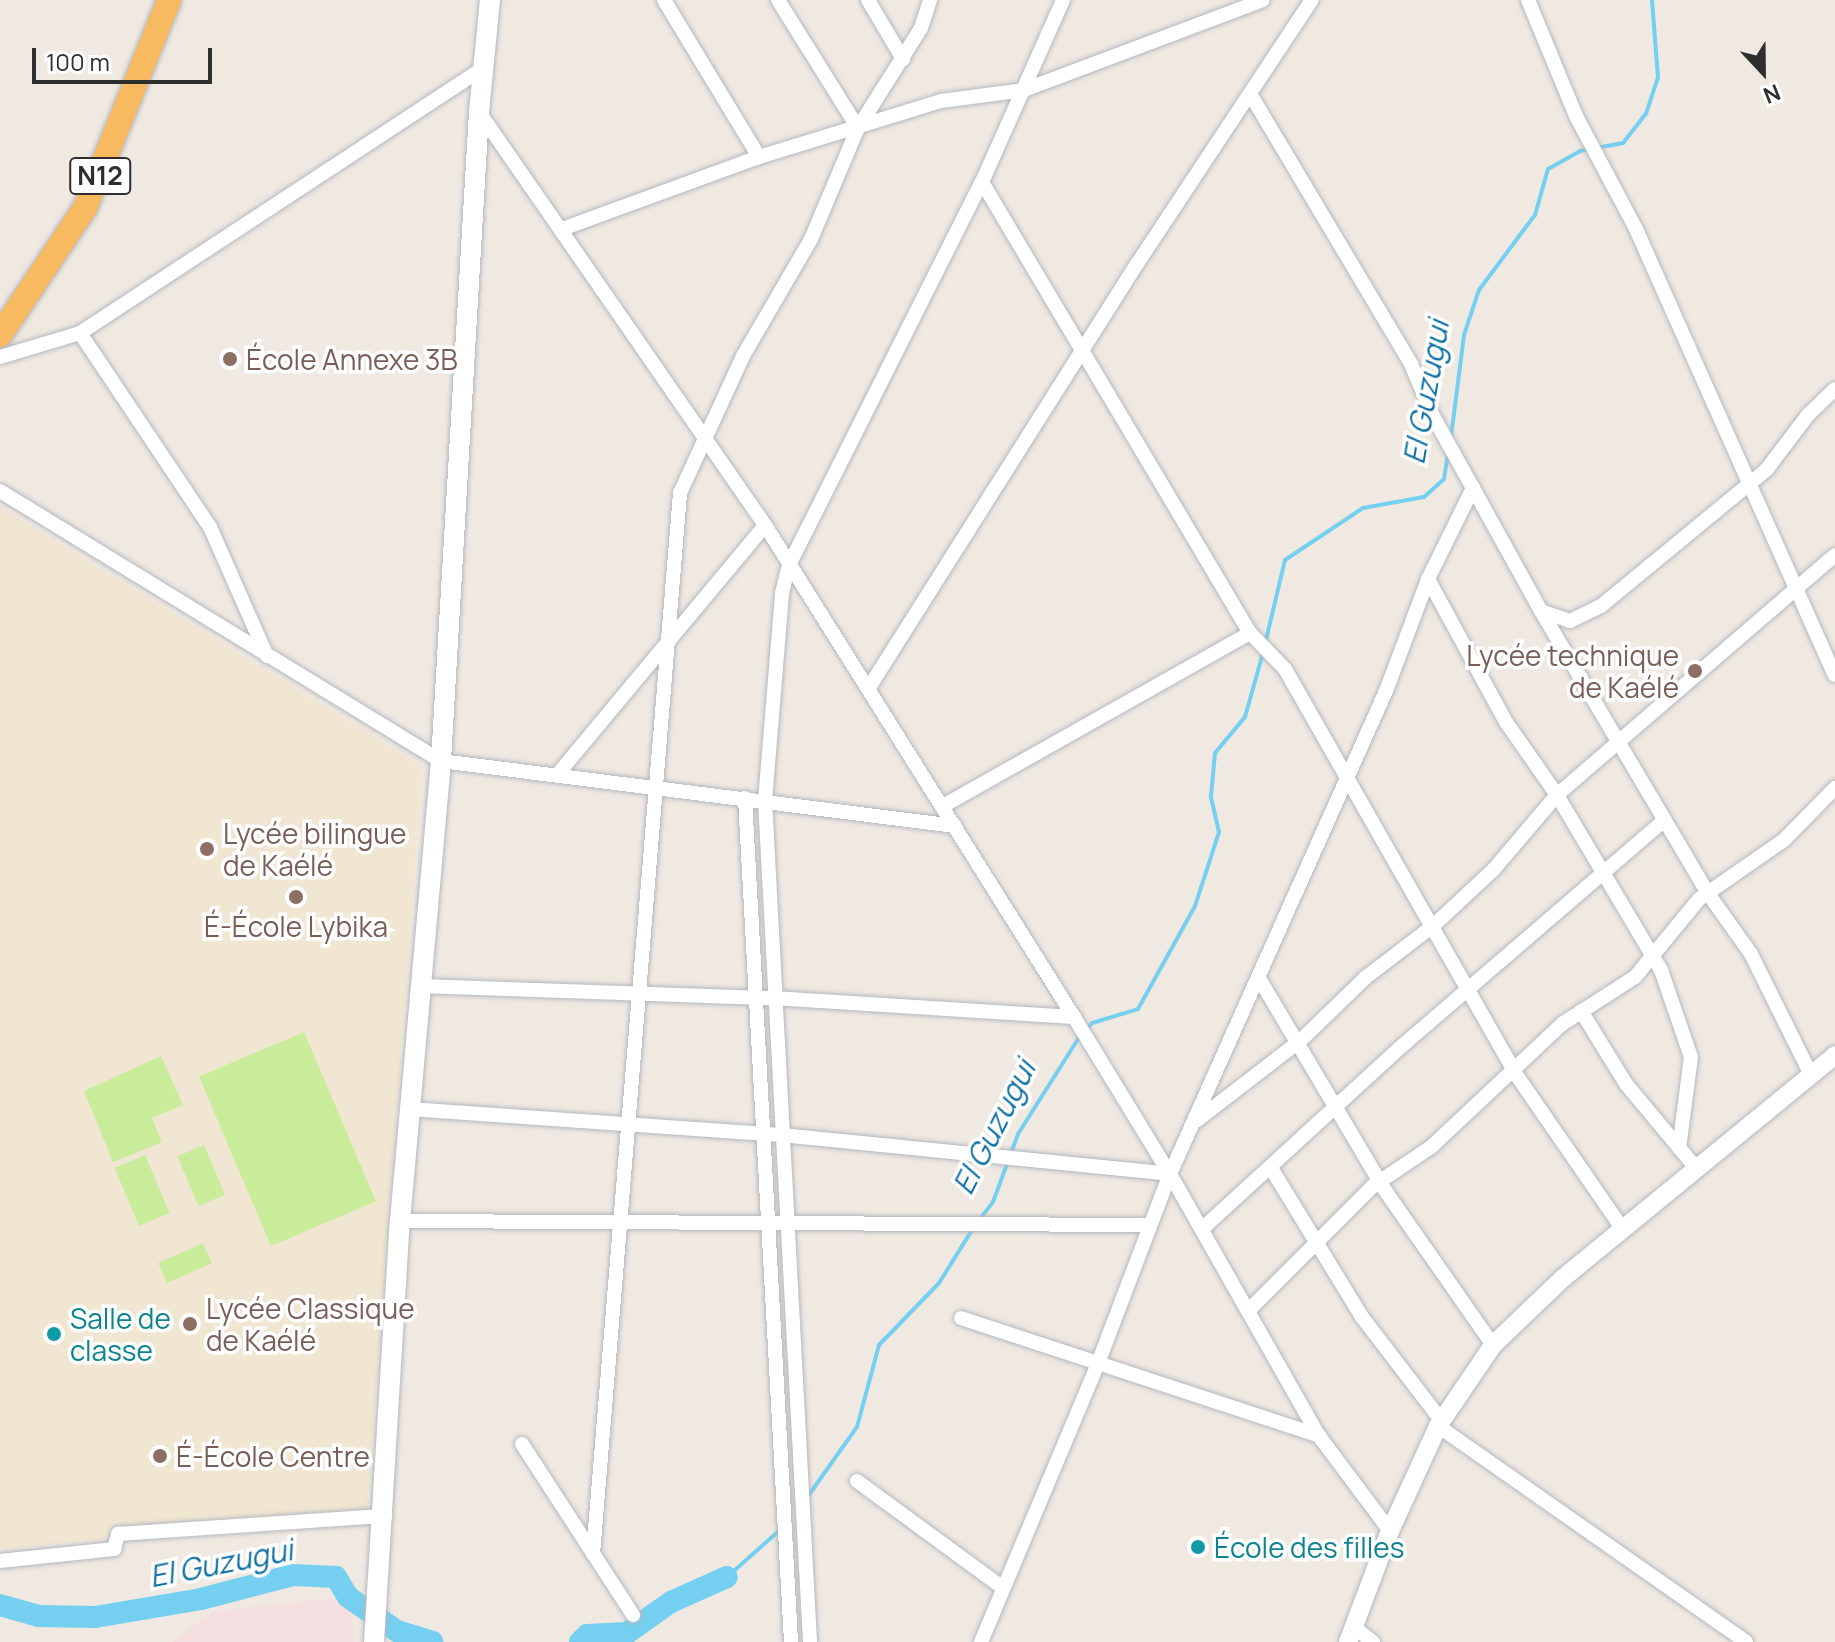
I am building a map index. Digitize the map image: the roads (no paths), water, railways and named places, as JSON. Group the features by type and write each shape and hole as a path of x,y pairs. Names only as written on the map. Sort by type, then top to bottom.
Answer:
{"highway":[{"name":"N12","path":"0,335 85,208 169,0"}],"main road":[{"path":"376,1626 385,1516 400,1221 441,761 479,112 490,0"}],"street":[{"path":"664,0 759,157"},
{"path":"778,0 858,128"},
{"path":"868,0 903,59"},
{"path":"593,1554 622,1221 636,993 680,493 743,356 811,239 858,128 903,59 930,0"},
{"path":"810,1642 772,998 765,801 778,618 789,565 982,182 1063,0"},
{"path":"562,229 759,157 941,101 1024,90 1263,0"},
{"path":"870,686 1083,348 1252,97 1312,0"},
{"path":"1528,0 1576,116 1636,229 1835,675"},
{"path":"0,357 80,333 485,67"},
{"path":"1252,97 1411,364 1473,488 1541,611 1707,892 1746,945 1811,1075"},
{"path":"479,112 765,525 870,686 1170,1174 1319,1436 1390,1531"},
{"path":"982,182 1250,633 1285,669 1434,925 1515,1073 1622,1228"},
{"path":"80,333 210,527 267,656"},
{"path":"1541,611 1563,620 1582,618 1654,566 1749,483 1835,389"},
{"path":"981,1642 1097,1366 1170,1174 1260,980 1428,579 1473,488"},
{"path":"0,491 441,761 955,826"},
{"path":"557,775 765,525"},
{"path":"1192,1123 1300,1041 1365,978 1434,925 1494,869 1557,795 1835,555"},
{"path":"1428,579 1506,722 1557,795 1654,958 1691,1057 1679,1148"},
{"path":"943,806 1250,633"},
{"path":"1249,1310 1379,1180 1418,1158 1461,1114 1515,1073 1554,1030 1654,958 1707,892 1784,840 1835,788"},
{"path":"745,798 791,1642"},
{"path":"1202,1229 1338,1104 1665,820"},
{"path":"1260,980 1338,1104 1379,1180 1493,1345"},
{"path":"420,986 772,998 1074,1017"},
{"path":"1581,1011 1626,1084 1697,1169"},
{"path":"1373,1642 1352,1635 1390,1531 1440,1423 1493,1345 1622,1228 1835,1055"},
{"path":"409,1109 781,1135 1170,1174"},
{"path":"1271,1168 1316,1245 1396,1365 1440,1423 1746,1642"},
{"path":"400,1221 786,1220 1149,1225"},
{"path":"961,1318 1097,1366 1319,1436"},
{"path":"522,1444 633,1615"},
{"path":"857,1481 1003,1588"},
{"path":"0,1561 114,1549 118,1534 385,1516"}],"waterway":[{"name":"El Guzugui","path":"1451,437 1464,335 1479,290 1535,215 1548,169 1580,151 1623,143 1646,114 1658,78 1652,0"},
{"name":"El Guzugui","path":"1265,644 1285,560 1363,508 1424,497 1444,479 1448,453"},
{"name":"El Guzugui","path":"1086,1030 1092,1023 1138,1009 1195,906 1219,832 1211,796 1215,753 1245,717 1263,653"},
{"name":"El Guzugui","path":"979,1220 993,1202 1018,1134 1080,1036"},
{"name":"El Guzugui","path":"806,1499 857,1427 879,1345 939,1283 972,1230"},
{"name":"El Guzugui","path":"727,1577 780,1530"},
{"name":"El Guzugui","path":"0,1605 39,1616 95,1617 201,1599 293,1575 336,1577 348,1597 397,1631 432,1642"},
{"name":"El Guzugui","path":"580,1642 587,1635 627,1633 671,1602 727,1577"}],"place":[{"name":"École Annexe 3B","path":"230,359"},
{"name":"Lycée technique de Kaélé","path":"1695,671"},
{"name":"Lycée bilingue de Kaélé","path":"207,849"},
{"name":"É-École Lybika","path":"296,897"},
{"name":"Lycée Classique de Kaélé","path":"190,1324"},
{"name":"Salle de classe","path":"54,1334"},
{"name":"É-École Centre","path":"160,1456"},
{"name":"École des filles","path":"1198,1547"}]}
